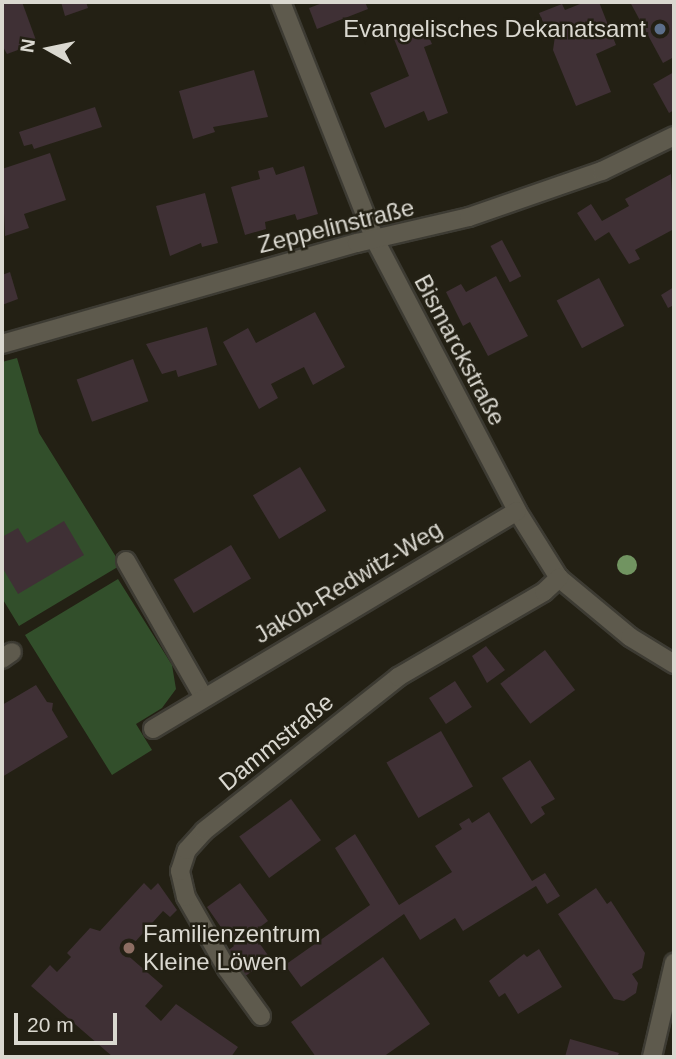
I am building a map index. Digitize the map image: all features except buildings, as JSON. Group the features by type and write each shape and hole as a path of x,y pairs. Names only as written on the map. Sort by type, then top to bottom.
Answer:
{"street":[{"name":"Bismarckstraße","path":"281,2 375,240 517,511 559,578 630,637 674,664"},
{"name":"Zeppelinstraße","path":"2,344 549,192 674,136"},
{"name":"Jakob-Redwitz-Weg","path":"153,729 204,696 517,511"},
{"path":"126,561 204,696"},
{"name":"Dammstraße","path":"261,1016 227,969 186,897 180,871 187,850 268,779 398,677 544,592 559,578"},
{"path":"652,1057 672,985 674,963"}],"green space":[{"path":"17,358 39,433 121,565 19,626 2,598 2,362"},
{"path":"118,579 172,665 176,689 162,708 136,724 152,750 112,775 25,635"}],"place":[{"name":"Evangelisches Dekanatsamt","path":"660,29"},
{"name":"Familienzentrum Kleine Löwen","path":"129,948"}]}
